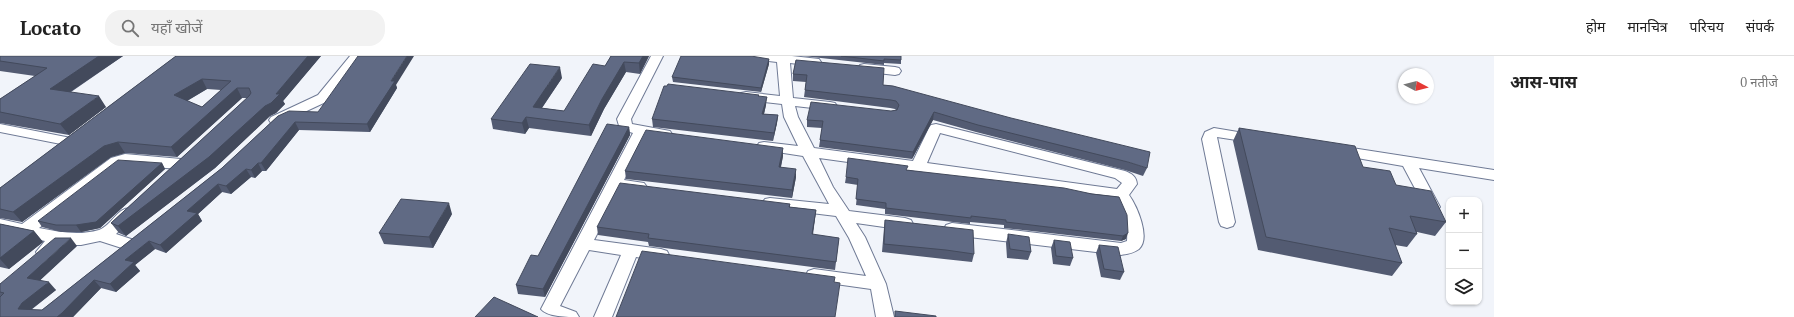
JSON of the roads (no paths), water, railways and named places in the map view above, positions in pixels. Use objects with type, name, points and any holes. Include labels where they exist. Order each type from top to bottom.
[{"type":"street","points":[[263,131],[286,114],[317,102],[323,98],[356,56]]},
{"type":"street","points":[[656,56],[624,119],[625,126],[641,131],[681,136]]},
{"type":"street","points":[[754,56],[782,57],[827,64]]},
{"type":"street","points":[[782,57],[785,89],[791,117],[807,151],[857,238],[878,284],[885,317]]},
{"type":"street","points":[[850,66],[895,71]]},
{"type":"street","points":[[733,94],[843,107]]},
{"type":"street","points":[[0,128],[71,142]]},
{"type":"street","points":[[752,144],[1117,194],[1123,193],[1130,184],[1129,179],[1120,174],[936,128],[918,166]]},
{"type":"street","points":[[570,317],[550,309],[641,131]]},
{"type":"street","points":[[1227,222],[1209,139],[1210,135],[1214,132],[1268,140]]},
{"type":"street","points":[[59,151],[84,133]]},
{"type":"street","points":[[1323,149],[1494,175]]},
{"type":"street","points":[[169,175],[192,154]]},
{"type":"street","points":[[25,230],[116,161],[125,159],[181,164]]},
{"type":"street","points":[[1408,162],[1433,209]]},
{"type":"street","points":[[615,184],[654,189]]},
{"type":"street","points":[[939,228],[1121,249],[1128,248],[1134,244],[1136,232],[1123,197],[1117,194]]},
{"type":"street","points":[[755,201],[923,226]]},
{"type":"street","points":[[0,225],[55,236],[56,239],[81,239],[106,234],[141,202]]},
{"type":"street","points":[[106,234],[106,237],[134,240],[116,254]]},
{"type":"street","points":[[30,263],[53,244],[56,239]]},
{"type":"street","points":[[584,244],[677,257]]},
{"type":"street","points":[[603,317],[631,250]]},
{"type":"street","points":[[801,274],[878,284]]}]
